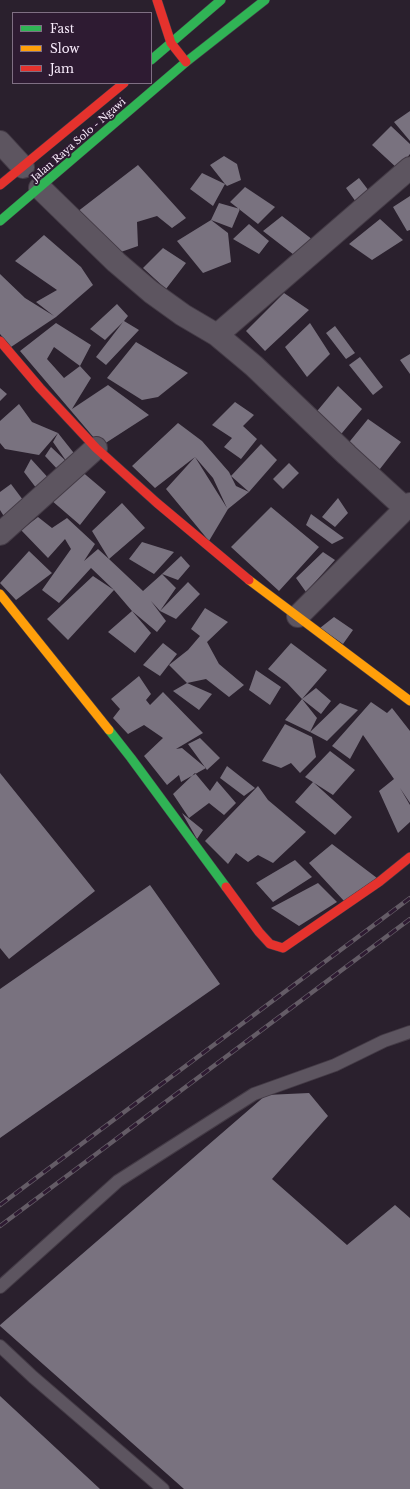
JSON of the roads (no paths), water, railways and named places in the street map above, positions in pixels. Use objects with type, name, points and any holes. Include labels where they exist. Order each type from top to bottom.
[{"type":"main road","points":[[157,0],[171,43],[186,62]]},
{"type":"main road","points":[[152,59],[221,0]]},
{"type":"main road","name":"Jalan Raya Solo - Ngawi","points":[[0,221],[186,62],[265,0]]},
{"type":"main road","name":"Jalan Raya Solo - Ngawi","points":[[0,185],[123,84]]},
{"type":"main road","points":[[0,341],[40,388],[96,448],[215,553],[410,701]]},
{"type":"main road","points":[[0,594],[131,758],[259,932],[270,944],[283,948],[379,882],[410,857]]},
{"type":"street","points":[[0,142],[23,167]]},
{"type":"street","points":[[217,335],[410,168]]},
{"type":"street","points":[[40,188],[116,262],[151,292],[183,315],[217,335],[254,366],[347,455],[408,507],[298,616]]},
{"type":"street","points":[[0,534],[96,448]]},
{"type":"lane","points":[[0,1287],[118,1181],[254,1094],[335,1065],[384,1041],[410,1032]]},
{"type":"lane","points":[[0,1346],[33,1377],[163,1489]]},
{"type":"railway","points":[[0,1205],[410,898]]},
{"type":"railway","points":[[0,1226],[410,919]]}]
